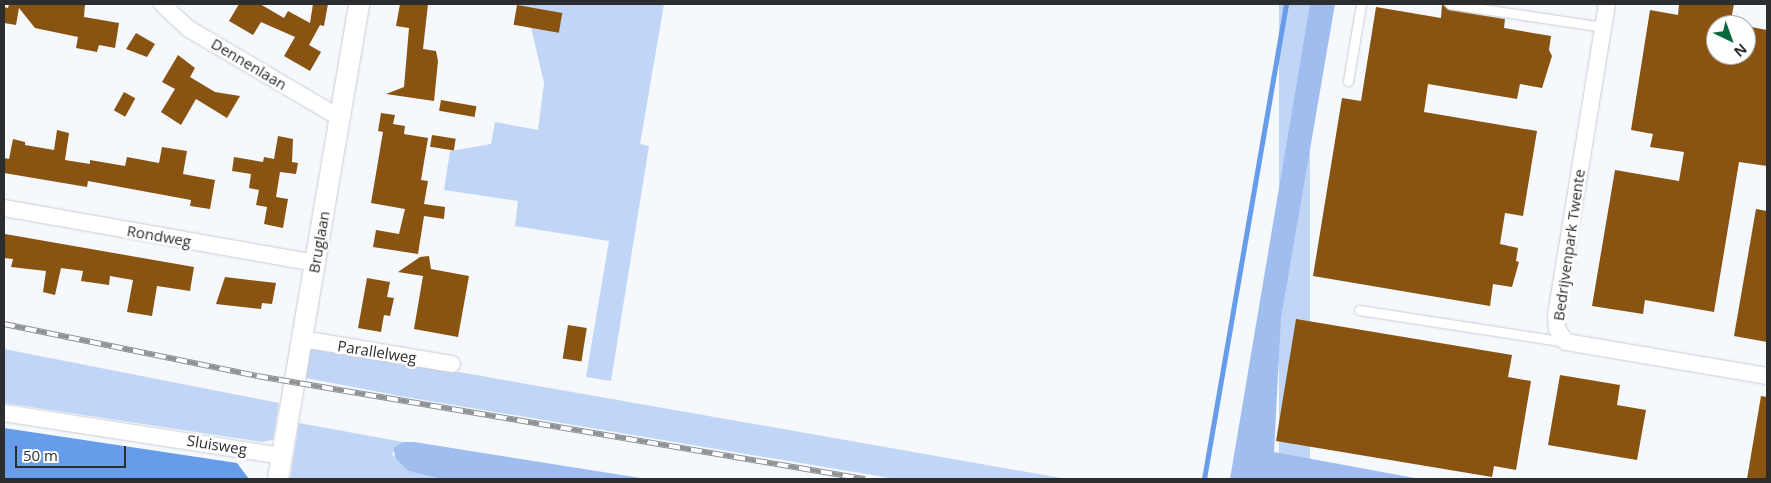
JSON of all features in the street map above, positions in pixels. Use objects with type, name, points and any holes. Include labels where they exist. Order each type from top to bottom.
[{"type":"street","name":"Dennenlaan","points":[[162,4],[189,29],[340,118]]},
{"type":"street","name":"Bruglaan","points":[[278,479],[359,4]]},
{"type":"street","name":"Bedrijvenpark Twente","points":[[1607,4],[1556,314],[1557,329],[1566,342],[1767,376]]},
{"type":"street","name":"Rondweg","points":[[4,208],[315,263]]},
{"type":"street","name":"Parallelweg","points":[[302,339],[452,364]]},
{"type":"street","name":"Sluisweg","points":[[4,413],[282,456]]},
{"type":"lane","points":[[1348,82],[1361,4]]},
{"type":"lane","points":[[1450,4],[1604,27]]},
{"type":"lane","points":[[1359,310],[1566,342]]},
{"type":"shaded area","points":[[518,4],[664,4],[640,144],[649,146],[611,381],[586,377],[609,241],[515,226],[518,201],[444,190],[450,151],[491,144],[495,122],[538,130],[544,83],[528,14]]},
{"type":"shaded area","points":[[1279,4],[1310,4],[1310,479],[1279,479]]},
{"type":"shaded area","points":[[1310,4],[1335,4],[1281,318],[1274,452],[1420,479],[1230,479]]},
{"type":"shaded area","points":[[311,346],[1067,479],[896,479],[400,396],[306,378]]},
{"type":"shaded area","points":[[4,349],[279,403],[273,440],[262,442],[4,403]]},
{"type":"shaded area","points":[[299,423],[403,442],[392,454],[408,471],[441,479],[290,479]]},
{"type":"shaded area","points":[[4,428],[237,463],[249,479],[4,479]]},
{"type":"shaded area","points":[[403,442],[414,442],[647,479],[441,479],[408,471],[395,458],[394,448]]},
{"type":"building","points":[[9,4],[85,4],[84,17],[119,23],[115,48],[99,45],[97,52],[76,48],[78,37],[35,28],[19,8],[16,25],[4,23],[4,7],[8,8]]},
{"type":"building","points":[[239,4],[260,4],[284,18],[288,11],[310,23],[313,4],[328,4],[324,26],[320,25],[309,45],[321,52],[310,71],[284,56],[295,37],[261,22],[253,35],[229,21]]},
{"type":"building","points":[[400,4],[428,4],[423,49],[436,51],[438,61],[434,101],[386,94],[404,87],[409,28],[396,26]]},
{"type":"building","points":[[1442,4],[1449,10],[1505,19],[1504,28],[1551,36],[1549,50],[1552,56],[1542,88],[1520,84],[1517,99],[1428,84],[1424,112],[1537,131],[1523,216],[1505,213],[1500,244],[1518,248],[1516,261],[1519,262],[1512,287],[1493,284],[1490,306],[1313,276],[1342,98],[1361,101],[1376,7],[1441,18]]},
{"type":"building","points":[[1679,4],[1734,4],[1732,15],[1706,15],[1706,65],[1756,65],[1756,28],[1767,30],[1767,166],[1739,162],[1714,312],[1645,300],[1643,314],[1592,306],[1615,170],[1679,181],[1684,152],[1650,147],[1653,134],[1631,130],[1650,10],[1678,15]]},
{"type":"building","points":[[517,5],[562,13],[559,33],[514,25]]},
{"type":"building","points":[[136,33],[155,44],[147,57],[126,49]]},
{"type":"building","points":[[178,55],[195,68],[190,77],[215,92],[240,96],[227,118],[196,99],[181,125],[161,112],[175,89],[162,82]]},
{"type":"building","points":[[124,92],[135,98],[125,117],[114,110]]},
{"type":"building","points":[[441,100],[476,106],[475,117],[439,111]]},
{"type":"building","points":[[381,113],[395,115],[393,124],[405,126],[404,134],[428,138],[421,180],[428,181],[424,204],[445,207],[444,219],[424,216],[418,254],[373,247],[376,230],[399,234],[405,209],[371,203],[383,132],[378,131]]},
{"type":"building","points":[[57,130],[69,133],[65,160],[90,164],[90,160],[125,166],[127,157],[159,163],[162,147],[187,151],[183,174],[215,180],[210,209],[190,206],[191,200],[88,181],[87,187],[4,173],[4,158],[9,159],[13,139],[25,142],[25,145],[54,150]]},
{"type":"building","points":[[432,135],[456,139],[454,151],[430,147]]},
{"type":"building","points":[[278,136],[293,139],[292,162],[298,163],[296,174],[280,172],[276,197],[288,199],[283,228],[264,224],[267,207],[256,205],[259,190],[249,188],[251,174],[232,171],[234,157],[263,162],[264,157],[274,159]]},
{"type":"building","points":[[1756,209],[1767,211],[1767,342],[1734,336]]},
{"type":"building","points":[[5,234],[194,267],[190,291],[157,286],[152,316],[127,312],[133,280],[110,276],[109,285],[81,281],[83,271],[61,268],[55,295],[43,292],[46,271],[11,267],[13,259],[4,258]]},
{"type":"building","points":[[429,256],[431,269],[469,276],[458,337],[414,329],[423,276],[398,272],[420,257]]},
{"type":"building","points":[[225,277],[276,283],[272,304],[262,303],[261,309],[216,304]]},
{"type":"building","points":[[367,278],[390,282],[387,297],[394,298],[390,316],[384,315],[381,332],[358,328]]},
{"type":"building","points":[[1296,319],[1512,355],[1508,377],[1531,381],[1516,470],[1494,466],[1492,477],[1276,441]]},
{"type":"building","points":[[568,325],[587,328],[581,362],[563,359]]},
{"type":"building","points":[[1560,375],[1620,385],[1617,405],[1646,410],[1637,460],[1548,445]]},
{"type":"building","points":[[1761,396],[1767,397],[1767,479],[1747,479]]},
{"type":"waterway","points":[[1204,479],[1286,4]]},
{"type":"railway","points":[[4,324],[257,376],[865,479]]}]
